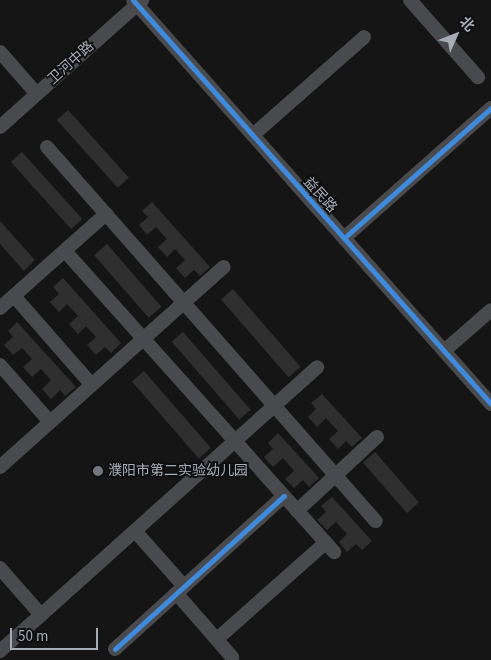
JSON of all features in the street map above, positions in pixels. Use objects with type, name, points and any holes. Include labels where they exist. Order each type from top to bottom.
[{"type":"street","points":[[410,0],[478,77]]},
{"type":"street","name":"卫河中路","points":[[0,127],[137,2]]},
{"type":"street","name":"益民路","points":[[137,2],[491,404]]},
{"type":"street","points":[[253,135],[364,37]]},
{"type":"street","points":[[0,52],[37,94]]},
{"type":"street","points":[[344,238],[491,108]]},
{"type":"street","points":[[47,147],[376,521]]},
{"type":"street","points":[[0,308],[106,214]]},
{"type":"street","points":[[65,251],[330,548],[216,639]]},
{"type":"street","points":[[0,467],[224,267]]},
{"type":"street","points":[[14,296],[92,385]]},
{"type":"street","points":[[444,351],[491,310]]},
{"type":"street","points":[[0,365],[50,422]]},
{"type":"street","points":[[0,651],[317,367]]},
{"type":"street","points":[[297,511],[377,437]]},
{"type":"street","points":[[115,649],[284,496]]},
{"type":"street","points":[[134,532],[216,639],[232,656]]},
{"type":"street","points":[[0,568],[41,615]]},
{"type":"building","points":[[68,110],[129,178],[118,188],[57,120]]},
{"type":"building","points":[[22,152],[82,219],[71,229],[11,162]]},
{"type":"building","points":[[152,202],[210,267],[200,276],[194,270],[185,278],[176,268],[185,260],[175,249],[167,257],[158,247],[167,239],[156,227],[147,235],[139,225],[148,217],[142,211]]},
{"type":"building","points":[[0,221],[35,260],[24,271],[0,244]]},
{"type":"building","points":[[107,244],[161,307],[149,318],[94,255]]},
{"type":"building","points":[[63,278],[121,343],[111,353],[105,347],[96,355],[87,345],[96,337],[86,326],[78,334],[69,324],[78,316],[67,304],[59,312],[50,302],[59,294],[53,287]]},
{"type":"building","points":[[233,289],[301,367],[288,377],[221,299]]},
{"type":"building","points":[[17,322],[76,387],[65,396],[60,390],[51,399],[42,389],[51,380],[41,369],[32,377],[23,367],[32,359],[22,348],[13,355],[4,345],[13,337],[8,331]]},
{"type":"building","points":[[183,332],[251,410],[239,420],[172,342]]},
{"type":"building","points":[[144,371],[211,448],[199,458],[132,381]]},
{"type":"building","points":[[322,394],[362,438],[352,447],[346,441],[338,449],[329,439],[338,431],[326,418],[317,427],[308,417],[316,409],[311,403]]},
{"type":"building","points":[[278,433],[319,478],[309,487],[303,480],[294,488],[285,479],[294,471],[283,458],[273,467],[264,457],[273,449],[268,443]]},
{"type":"building","points":[[375,452],[419,503],[407,513],[363,462]]},
{"type":"building","points":[[332,497],[372,541],[362,550],[356,544],[347,552],[339,542],[347,534],[336,522],[327,530],[317,520],[326,512],[321,506]]},
{"type":"cycle path","points":[[133,0],[491,404]]},
{"type":"cycle path","points":[[344,238],[491,108]]},
{"type":"cycle path","points":[[115,649],[284,496]]},
{"type":"place","name":"濮阳市第二实验幼儿园","points":[[98,471]]}]
